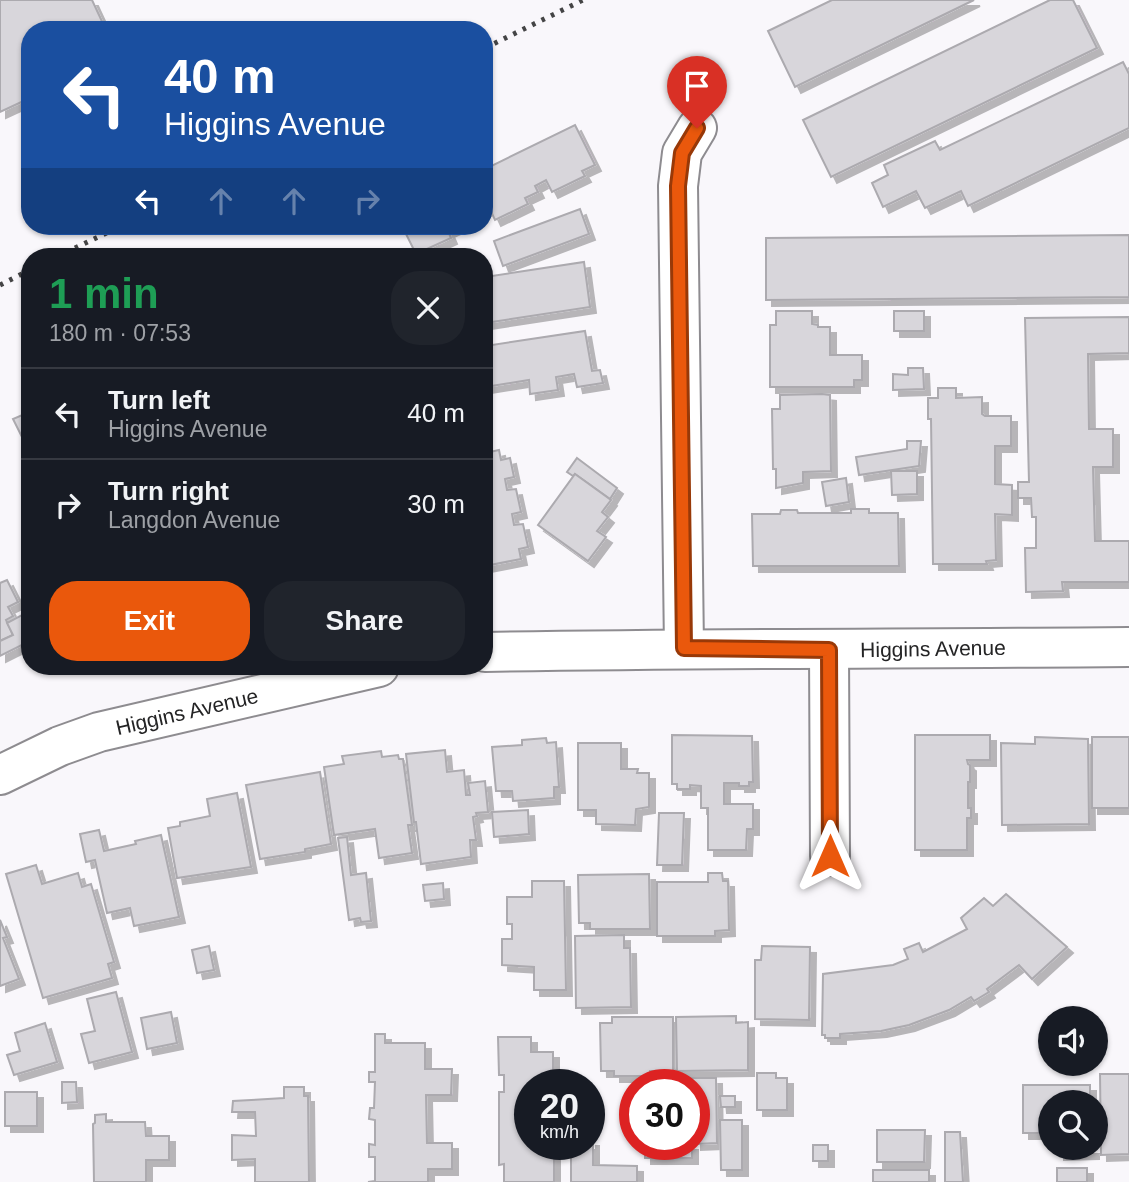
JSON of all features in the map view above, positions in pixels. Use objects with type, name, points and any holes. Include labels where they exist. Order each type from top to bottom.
[{"type":"street","points":[[684,648],[678,186],[682,153],[697,128]]},
{"type":"street","name":"Higgins Avenue","points":[[493,652],[684,648],[829,650],[1129,647]]},
{"type":"street","points":[[829,650],[830,856]]},
{"type":"street","name":"Higgins Avenue","points":[[0,775],[60,746],[99,732],[345,675]]},
{"type":"building","points":[[0,0],[92,0],[102,21],[21,21],[21,102],[0,112]]},
{"type":"building","points":[[832,0],[974,0],[795,87],[768,31]]},
{"type":"building","points":[[1050,0],[1073,0],[1097,48],[831,177],[803,120]]},
{"type":"building","points":[[1123,62],[1129,74],[1129,128],[968,206],[961,191],[925,208],[916,191],[883,207],[872,183],[888,175],[884,165],[935,141],[940,150]]},
{"type":"building","points":[[575,125],[595,165],[582,171],[585,176],[552,192],[546,180],[535,186],[538,192],[525,198],[528,204],[495,220],[493,165]]},
{"type":"building","points":[[580,209],[589,234],[503,266],[494,241]]},
{"type":"building","points":[[406,235],[450,235],[451,238],[429,248],[413,248]]},
{"type":"building","points":[[1129,235],[1129,297],[766,300],[766,238]]},
{"type":"building","points":[[584,262],[590,307],[493,322],[493,276]]},
{"type":"building","points":[[776,311],[812,311],[812,324],[830,327],[830,355],[862,355],[862,380],[854,380],[854,387],[770,387],[770,325],[776,325]]},
{"type":"building","points":[[894,311],[924,311],[924,331],[894,331]]},
{"type":"building","points":[[1129,317],[1129,353],[1088,354],[1089,429],[1113,429],[1113,467],[1093,467],[1095,541],[1129,541],[1129,582],[1062,582],[1063,591],[1026,592],[1025,548],[1036,548],[1036,517],[1032,517],[1031,498],[1018,498],[1018,482],[1029,482],[1025,318]]},
{"type":"building","points":[[585,331],[592,371],[600,370],[603,383],[577,387],[574,374],[556,377],[558,390],[530,394],[529,380],[493,386],[493,345]]},
{"type":"building","points":[[908,368],[923,368],[924,389],[893,390],[893,374],[908,375]]},
{"type":"building","points":[[938,388],[956,388],[956,398],[982,397],[982,414],[985,416],[1011,416],[1011,446],[995,446],[995,484],[1012,485],[1012,515],[995,514],[996,560],[986,561],[987,564],[933,564],[931,419],[928,419],[928,398],[938,398]]},
{"type":"building","points":[[780,395],[830,395],[831,471],[803,472],[803,483],[776,488],[772,409],[780,409]]},
{"type":"building","points":[[21,416],[21,435],[13,419]]},
{"type":"building","points":[[907,441],[921,441],[919,466],[859,475],[856,457],[907,449]]},
{"type":"building","points":[[499,450],[501,460],[510,458],[514,477],[505,479],[507,490],[516,489],[521,512],[512,514],[514,525],[523,524],[528,547],[519,549],[521,559],[493,564],[493,451]]},
{"type":"building","points":[[577,458],[617,488],[610,499],[575,474],[573,476],[567,472]]},
{"type":"building","points":[[891,471],[917,471],[917,494],[892,495]]},
{"type":"building","points":[[575,474],[611,500],[602,512],[608,517],[597,531],[606,537],[588,561],[538,525]]},
{"type":"building","points":[[846,478],[849,502],[826,506],[822,482]]},
{"type":"building","points":[[851,509],[869,509],[869,513],[898,513],[899,566],[753,566],[752,514],[780,514],[781,510],[797,510],[798,513],[851,513]]},
{"type":"building","points":[[7,580],[18,602],[8,607],[13,616],[6,620],[13,635],[0,641],[0,583]]},
{"type":"building","points":[[21,616],[21,646],[0,656],[0,641],[13,635],[7,623]]},
{"type":"building","points":[[672,735],[752,736],[753,782],[749,782],[749,786],[724,783],[724,804],[753,804],[753,829],[747,829],[746,850],[708,850],[708,808],[701,808],[701,786],[690,785],[690,789],[677,789],[677,784],[672,784]]},
{"type":"building","points":[[915,735],[990,735],[990,760],[967,760],[970,765],[968,808],[971,808],[971,818],[967,818],[967,850],[915,850]]},
{"type":"building","points":[[1035,737],[1088,739],[1089,824],[1002,825],[1001,743],[1035,744]]},
{"type":"building","points":[[1092,737],[1129,737],[1129,808],[1092,808]]},
{"type":"building","points":[[546,738],[547,743],[556,742],[559,787],[554,787],[554,798],[513,801],[512,791],[496,791],[492,747],[522,745],[522,740]]},
{"type":"building","points":[[578,743],[621,743],[621,769],[638,769],[637,773],[649,773],[649,807],[636,809],[635,825],[596,824],[596,810],[578,810]]},
{"type":"building","points":[[445,750],[447,772],[464,770],[466,795],[470,795],[468,783],[485,781],[488,812],[476,813],[477,816],[473,817],[476,840],[470,840],[471,857],[421,864],[406,754]]},
{"type":"building","points":[[381,751],[382,757],[398,755],[399,759],[403,759],[412,825],[408,825],[412,853],[379,858],[375,829],[334,835],[324,767],[344,764],[342,756]]},
{"type":"building","points":[[320,772],[331,844],[305,849],[305,852],[260,859],[246,785]]},
{"type":"building","points":[[237,793],[251,867],[177,878],[168,828],[180,826],[180,822],[210,816],[207,799]]},
{"type":"building","points":[[528,810],[529,834],[494,837],[492,812]]},
{"type":"building","points":[[659,813],[684,813],[682,865],[657,865]]},
{"type":"building","points":[[99,830],[104,851],[161,835],[179,917],[134,926],[130,908],[107,913],[95,860],[86,862],[80,834]]},
{"type":"building","points":[[347,837],[351,875],[366,873],[371,921],[361,922],[360,918],[349,920],[338,838]]},
{"type":"building","points":[[36,865],[42,884],[78,873],[82,887],[91,884],[114,962],[108,964],[112,978],[43,998],[6,874]]},
{"type":"building","points":[[708,873],[722,873],[723,881],[728,881],[729,930],[715,931],[715,936],[657,936],[657,882],[708,882]]},
{"type":"building","points":[[649,874],[650,929],[590,929],[590,923],[579,923],[578,875]]},
{"type":"building","points":[[532,881],[564,881],[566,990],[534,990],[534,967],[502,965],[502,939],[512,939],[512,924],[507,924],[507,897],[532,897]]},
{"type":"building","points":[[443,883],[444,899],[425,901],[423,885]]},
{"type":"building","points":[[1006,894],[1067,947],[1032,979],[1019,965],[987,989],[989,992],[974,1001],[971,997],[949,1010],[909,1025],[881,1031],[840,1034],[840,1038],[825,1038],[825,1035],[822,1035],[823,974],[893,965],[908,959],[904,949],[919,943],[923,952],[967,929],[961,918],[984,898],[993,906]]},
{"type":"building","points":[[0,920],[7,937],[3,938],[19,979],[0,986]]},
{"type":"building","points":[[624,935],[624,948],[630,948],[631,1007],[576,1008],[575,936]]},
{"type":"building","points":[[209,946],[214,970],[197,973],[192,950]]},
{"type":"building","points":[[762,946],[810,947],[809,1020],[755,1019],[755,960],[761,960]]},
{"type":"building","points":[[116,992],[132,1052],[89,1063],[81,1034],[95,1031],[87,999]]},
{"type":"building","points":[[171,1012],[177,1043],[147,1049],[141,1018]]},
{"type":"building","points":[[736,1016],[736,1023],[748,1022],[748,1070],[677,1069],[676,1017]]},
{"type":"building","points":[[612,1017],[673,1017],[673,1069],[619,1069],[619,1076],[614,1076],[614,1071],[601,1069],[600,1023],[612,1023]]},
{"type":"building","points":[[45,1023],[57,1062],[14,1075],[7,1055],[20,1051],[15,1033]]},
{"type":"building","points":[[375,1034],[385,1034],[385,1043],[425,1043],[425,1069],[452,1069],[451,1095],[426,1095],[427,1143],[452,1143],[452,1169],[428,1169],[428,1182],[368,1182],[375,1181],[375,1157],[369,1157],[369,1144],[375,1145],[375,1120],[369,1119],[370,1108],[374,1108],[375,1082],[369,1082],[369,1072],[375,1072]]},
{"type":"building","points":[[498,1037],[531,1037],[531,1052],[553,1052],[553,1069],[514,1069],[514,1160],[554,1160],[554,1182],[504,1182],[504,1164],[499,1165],[499,1092],[504,1092],[504,1075],[499,1075]]},
{"type":"building","points":[[757,1073],[776,1073],[776,1078],[787,1078],[787,1110],[757,1110]]},
{"type":"building","points":[[1129,1074],[1129,1154],[1108,1155],[1108,1090],[1100,1090],[1100,1076]]},
{"type":"building","points":[[710,1078],[716,1078],[717,1143],[710,1143]]},
{"type":"building","points":[[62,1082],[76,1082],[77,1102],[62,1103]]},
{"type":"building","points":[[1023,1085],[1090,1085],[1090,1090],[1038,1090],[1038,1133],[1023,1133]]},
{"type":"building","points":[[284,1087],[304,1087],[304,1096],[308,1096],[309,1182],[255,1182],[255,1159],[232,1160],[232,1135],[256,1136],[255,1112],[232,1112],[233,1101],[284,1098]]},
{"type":"building","points":[[5,1092],[37,1092],[37,1126],[5,1126]]},
{"type":"building","points":[[720,1096],[735,1096],[735,1107],[721,1107]]},
{"type":"building","points":[[106,1114],[106,1122],[145,1122],[146,1136],[169,1136],[169,1160],[146,1160],[146,1182],[94,1182],[93,1124],[95,1115]]},
{"type":"building","points":[[720,1120],[742,1120],[742,1170],[721,1170]]},
{"type":"building","points":[[877,1130],[925,1130],[924,1162],[877,1162]]},
{"type":"building","points":[[945,1132],[960,1132],[963,1182],[945,1182]]},
{"type":"building","points":[[813,1145],[828,1145],[828,1161],[813,1161]]},
{"type":"building","points":[[571,1160],[593,1160],[593,1165],[637,1166],[637,1182],[571,1182]]},
{"type":"building","points":[[1057,1168],[1087,1168],[1087,1182],[1057,1182]]},
{"type":"building","points":[[873,1170],[929,1170],[929,1182],[873,1182]]},
{"type":"railway","points":[[493,44],[583,0]]},
{"type":"railway","points":[[75,248],[102,235]]},
{"type":"railway","points":[[0,285],[21,274]]},
{"type":"route","points":[[697,128],[682,153],[678,186],[684,648],[829,650],[830,856]]}]
